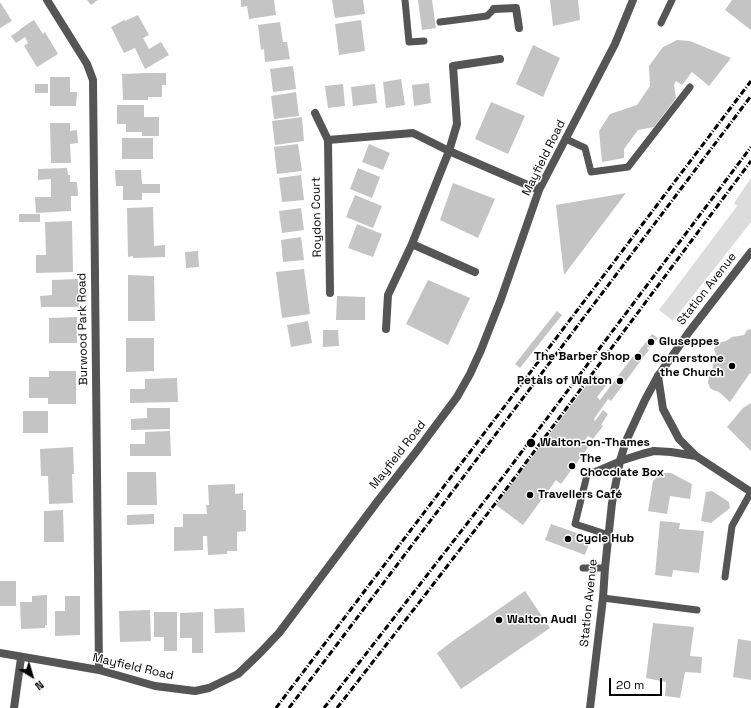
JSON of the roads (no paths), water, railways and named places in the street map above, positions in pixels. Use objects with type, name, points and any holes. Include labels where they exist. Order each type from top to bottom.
[{"type":"street","name":"Burwood Park Road","points":[[47,0],[87,64],[93,80],[99,670]]},
{"type":"street","name":"Mayfield Road","points":[[0,654],[99,670],[155,686],[195,691],[209,688],[238,674],[259,654],[279,633],[457,397],[481,350],[501,299],[539,190],[615,44],[632,0]]},
{"type":"street","points":[[494,9],[516,4],[518,28]]},
{"type":"street","points":[[386,329],[388,295],[412,244],[449,151],[457,124],[452,66],[500,59]]},
{"type":"street","name":"Roydon Court","points":[[315,113],[328,140],[330,292]]},
{"type":"street","points":[[328,140],[413,133],[449,151],[539,190]]},
{"type":"street","points":[[412,244],[475,272]]},
{"type":"street","name":"Station Avenue","points":[[590,708],[612,503],[620,461],[626,440],[658,376],[688,332],[751,252]]},
{"type":"street","points":[[658,376],[663,409],[679,439],[696,456],[751,492]]},
{"type":"street","points":[[620,461],[654,451],[696,456]]},
{"type":"street","points":[[14,708],[21,658]]},
{"type":"lane","points":[[405,0],[409,42],[424,41]]},
{"type":"lane","points":[[661,22],[672,0]]},
{"type":"lane","points":[[440,22],[488,16],[494,9]]},
{"type":"lane","points":[[566,139],[585,148],[591,172],[628,167],[690,88]]},
{"type":"lane","points":[[609,535],[575,524],[587,475],[620,461]]},
{"type":"lane","points":[[725,577],[732,526],[751,492]]},
{"type":"lane","points":[[583,568],[605,568]]},
{"type":"lane","points":[[603,598],[697,610]]},
{"type":"railway","points":[[276,708],[751,81]]},
{"type":"railway","points":[[289,708],[751,96]]},
{"type":"railway","points":[[324,708],[490,494],[751,147]]},
{"type":"railway","points":[[337,708],[498,500],[751,161]]},
{"type":"place","name":"Giuseppes","points":[[651,342]]},
{"type":"place","name":"The Barber Shop","points":[[638,357]]},
{"type":"place","name":"Cornerstone the Church","points":[[732,366]]},
{"type":"place","name":"Petals of Walton","points":[[620,381]]},
{"type":"place","name":"Walton-on-Thames","points":[[531,443]]},
{"type":"place","name":"The Chocolate Box","points":[[572,466]]},
{"type":"place","name":"Travellers Café","points":[[530,495]]},
{"type":"place","name":"Cycle Hub","points":[[568,539]]},
{"type":"place","name":"Walton Audi","points":[[499,620]]}]
